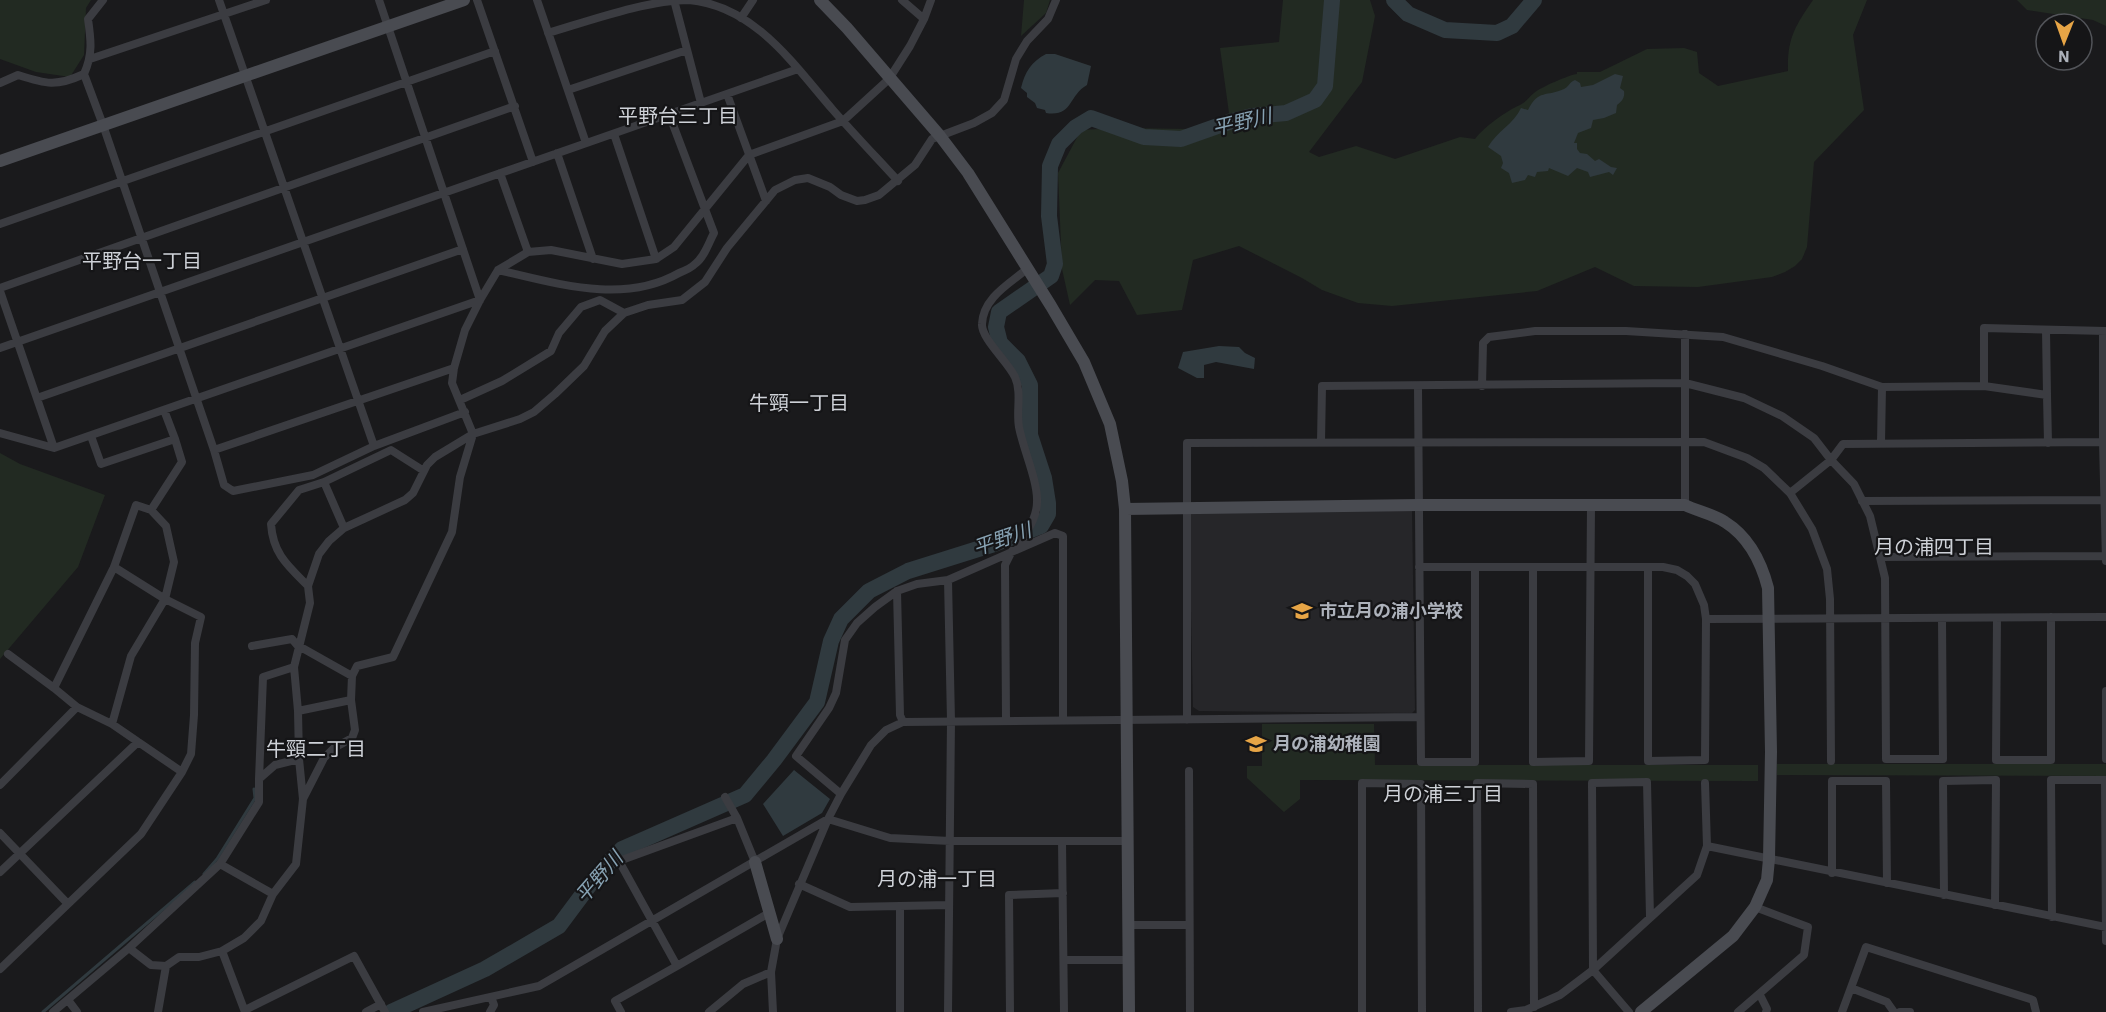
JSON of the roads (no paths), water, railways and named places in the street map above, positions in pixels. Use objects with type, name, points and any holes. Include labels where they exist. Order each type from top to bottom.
[{"type":"street","points":[[103,0],[88,19],[91,37],[90,59],[84,74],[142,238],[224,485],[233,491],[312,476],[374,446],[465,412]]},
{"type":"street","points":[[219,0],[374,446]]},
{"type":"street","points":[[90,59],[266,0]]},
{"type":"street","points":[[379,0],[480,300]]},
{"type":"street","points":[[0,161],[464,0]]},
{"type":"street","points":[[477,0],[533,162]]},
{"type":"street","points":[[537,0],[586,143]]},
{"type":"street","points":[[674,0],[701,103]]},
{"type":"street","points":[[548,33],[644,4],[688,0],[723,8],[764,34],[784,51],[843,122],[898,181]]},
{"type":"street","points":[[741,18],[753,0]]},
{"type":"street","points":[[820,0],[940,136],[968,173],[1052,306],[1084,362],[1110,424],[1122,481],[1125,509],[1129,1012]]},
{"type":"street","points":[[902,0],[924,19]]},
{"type":"street","points":[[303,799],[324,758],[334,748],[352,738],[355,730],[351,700],[352,676],[357,666],[393,657],[452,532],[460,477],[472,434],[452,383],[454,368],[465,330],[498,270],[528,252],[551,250],[622,264],[656,259],[674,247],[749,155],[843,122],[889,79],[910,46],[931,0]]},
{"type":"street","points":[[129,948],[150,965],[166,966],[179,957],[200,957],[222,951],[244,938],[261,921],[273,894],[296,864],[303,799],[294,668],[297,645],[310,603],[308,586],[319,554],[329,542],[344,528],[405,500],[413,493],[424,471],[435,457],[472,434],[510,424],[534,412],[584,366],[605,331],[624,313],[648,305],[682,300],[705,282],[726,248],[775,190],[795,180],[808,178],[818,180],[841,195],[856,201],[865,201],[879,195],[898,181],[915,165],[932,139],[985,117],[999,107],[1007,91],[1016,58],[1048,20],[1056,0]]},
{"type":"street","points":[[568,90],[687,50]]},
{"type":"street","points":[[0,224],[495,51]]},
{"type":"street","points":[[0,348],[798,69]]},
{"type":"street","points":[[0,83],[18,75],[43,83],[65,82],[84,74]]},
{"type":"street","points":[[727,94],[766,201]]},
{"type":"street","points":[[54,448],[0,290],[515,106]]},
{"type":"street","points":[[498,270],[572,287],[627,290],[650,286],[697,264],[714,233],[669,114]]},
{"type":"street","points":[[614,134],[656,259]]},
{"type":"street","points":[[557,153],[593,259]]},
{"type":"street","points":[[500,173],[528,252]]},
{"type":"street","points":[[37,398],[463,249]]},
{"type":"street","points":[[1006,720],[1005,565],[1036,515],[1038,500],[1018,424],[1018,385],[1006,361],[982,327],[991,298],[1027,269]]},
{"type":"street","points":[[0,433],[54,448],[480,300]]},
{"type":"street","points":[[460,400],[502,381],[550,351],[559,333],[581,307],[600,300],[624,313]]},
{"type":"street","points":[[1984,386],[1984,328],[2104,331],[2103,442],[2106,561]]},
{"type":"street","points":[[2046,330],[2048,443]]},
{"type":"street","points":[[1482,386],[1483,343],[1489,338],[1535,331],[1626,331],[1723,337],[1822,366],[1882,387],[1984,386],[2047,395]]},
{"type":"street","points":[[1685,334],[1685,506]]},
{"type":"street","points":[[214,450],[454,368]]},
{"type":"street","points":[[1321,442],[1322,386],[1685,383],[1728,393],[1765,407],[1814,438],[1854,484],[1870,516],[1884,578],[1886,759],[1943,759],[1942,619]]},
{"type":"street","points":[[1418,387],[1421,762],[1475,762],[1475,567]]},
{"type":"street","points":[[1881,443],[1882,387]]},
{"type":"street","points":[[151,510],[182,462],[164,410]]},
{"type":"street","points":[[91,436],[101,464],[175,439]]},
{"type":"street","points":[[1187,720],[1187,443],[1704,442],[1747,458],[1764,468],[1790,493],[1812,529],[1827,569],[1830,619],[1831,761]]},
{"type":"street","points":[[1790,493],[1831,460],[1843,444],[2103,442]]},
{"type":"street","points":[[308,586],[276,552],[272,537],[271,524],[299,490],[324,482],[391,450],[424,471]]},
{"type":"street","points":[[324,482],[344,528]]},
{"type":"street","points":[[1862,501],[2104,500]]},
{"type":"street","points":[[54,688],[114,567],[136,505],[151,510],[166,526],[174,562],[165,599],[131,656],[112,724]]},
{"type":"street","points":[[1125,509],[1419,505],[1685,506],[1724,521],[1749,543],[1762,568],[1768,588],[1769,859],[1767,880],[1755,907],[1733,936],[1641,1012]]},
{"type":"street","points":[[1533,567],[1533,762],[1589,761],[1591,506]]},
{"type":"street","points":[[841,794],[796,756],[829,708],[836,693],[845,640],[857,623],[897,591],[917,584],[948,579],[1055,533],[1063,536],[1063,720]]},
{"type":"street","points":[[1880,557],[2106,556]]},
{"type":"street","points":[[0,969],[141,834],[182,772],[191,754],[195,643],[201,617],[165,599],[114,567]]},
{"type":"street","points":[[1419,567],[1475,567],[1533,567],[1590,567],[1648,567],[1663,567],[1677,570],[1687,576],[1701,594],[1707,620],[1705,760],[1648,760],[1648,567]]},
{"type":"street","points":[[948,579],[951,721],[948,1012]]},
{"type":"street","points":[[897,591],[900,715],[903,722]]},
{"type":"street","points":[[1997,618],[1996,760],[2051,760],[2051,617]]},
{"type":"street","points":[[1707,620],[2106,617]]},
{"type":"street","points":[[252,646],[292,639],[297,645],[352,676]]},
{"type":"street","points":[[8,654],[77,707],[112,724],[182,772]]},
{"type":"street","points":[[52,1012],[129,948],[220,864],[260,802],[263,677],[294,668]]},
{"type":"street","points":[[2106,691],[2106,759]]},
{"type":"street","points":[[298,711],[351,700]]},
{"type":"street","points":[[0,785],[77,707]]},
{"type":"street","points":[[773,1012],[771,972],[777,939],[828,819],[871,745],[886,730],[903,722],[1419,717]]},
{"type":"street","points":[[0,872],[138,742]]},
{"type":"street","points":[[260,779],[275,765],[299,759]]},
{"type":"street","points":[[1189,771],[1190,1012]]},
{"type":"street","points":[[1944,895],[1943,781],[1996,780],[1995,905]]},
{"type":"street","points":[[2052,917],[2052,780],[2105,780],[2106,941]]},
{"type":"street","points":[[1832,873],[1832,781],[1886,781],[1887,884]]},
{"type":"street","points":[[1629,1012],[1593,970],[1592,783],[1647,782],[1650,917]]},
{"type":"street","points":[[1362,1012],[1362,783],[1421,784],[1422,1012]]},
{"type":"street","points":[[1478,1012],[1477,783],[1533,784],[1534,1007]]},
{"type":"street","points":[[1511,1012],[1534,1007],[1560,995],[1593,970],[1697,875],[1707,846],[1705,783]]},
{"type":"street","points":[[725,798],[737,818],[755,862],[777,939]]},
{"type":"street","points":[[677,966],[619,861],[737,818]]},
{"type":"street","points":[[423,1012],[538,986],[828,819],[890,838],[950,841],[1128,841]]},
{"type":"street","points":[[0,833],[67,903]]},
{"type":"street","points":[[1062,841],[1064,1012]]},
{"type":"street","points":[[1707,846],[2106,927]]},
{"type":"street","points":[[220,864],[273,894]]},
{"type":"street","points":[[799,884],[850,907],[949,905]]},
{"type":"street","points":[[1010,1012],[1009,895],[1063,893]]},
{"type":"street","points":[[900,907],[900,1012]]},
{"type":"street","points":[[1738,1012],[1804,955],[1809,927],[1755,907]]},
{"type":"street","points":[[621,1012],[615,1001],[769,913]]},
{"type":"street","points":[[1129,925],[1189,925]]},
{"type":"street","points":[[1842,1012],[1866,947],[2033,1000],[2037,1012]]},
{"type":"street","points":[[222,951],[245,1011],[354,956],[383,1008],[366,1012]]},
{"type":"street","points":[[1064,960],[1129,960]]},
{"type":"street","points":[[158,1012],[166,966]]},
{"type":"street","points":[[709,1012],[742,984],[771,972]]},
{"type":"street","points":[[1851,988],[1887,1002],[1894,1012]]},
{"type":"street","points":[[1760,995],[1767,1009],[1766,1012]]},
{"type":"street","points":[[490,1012],[494,1005],[491,997]]},
{"type":"street","points":[[68,1000],[77,1012]]},
{"type":"street","points":[[1900,1012],[1910,1012]]},
{"type":"waterway","name":"平野川","points":[[391,1012],[485,969],[559,926],[597,875],[622,849],[745,795],[817,702],[831,641],[841,619],[869,591],[908,571],[994,544],[1041,526],[1048,514],[1048,503],[1044,478],[1030,435],[1030,385],[1018,361],[1000,343],[996,327],[999,312],[1051,276],[1055,264],[1049,216],[1050,166],[1059,144],[1076,127],[1091,118],[1144,137],[1181,139],[1252,116],[1286,113],[1315,100],[1325,86],[1332,0]]},
{"type":"waterway","name":"平野川","points":[[1394,0],[1408,14],[1445,30],[1497,33],[1512,26],[1534,0]]},
{"type":"waterway","points":[[204,874],[217,859],[255,798],[254,789]]},
{"type":"waterway","points":[[43,1012],[195,882]]},
{"type":"place","name":"市立月の浦小学校","points":[[1302,611]]},
{"type":"place","name":"月の浦幼稚園","points":[[1256,744]]},
{"type":"district","name":"平野台三丁目","points":[[678,116]]},
{"type":"district","name":"平野台一丁目","points":[[142,261]]},
{"type":"district","name":"牛頸一丁目","points":[[799,403]]},
{"type":"district","name":"月の浦四丁目","points":[[1934,547]]},
{"type":"district","name":"牛頸二丁目","points":[[316,749]]},
{"type":"district","name":"月の浦三丁目","points":[[1443,794]]},
{"type":"district","name":"月の浦一丁目","points":[[937,879]]}]
